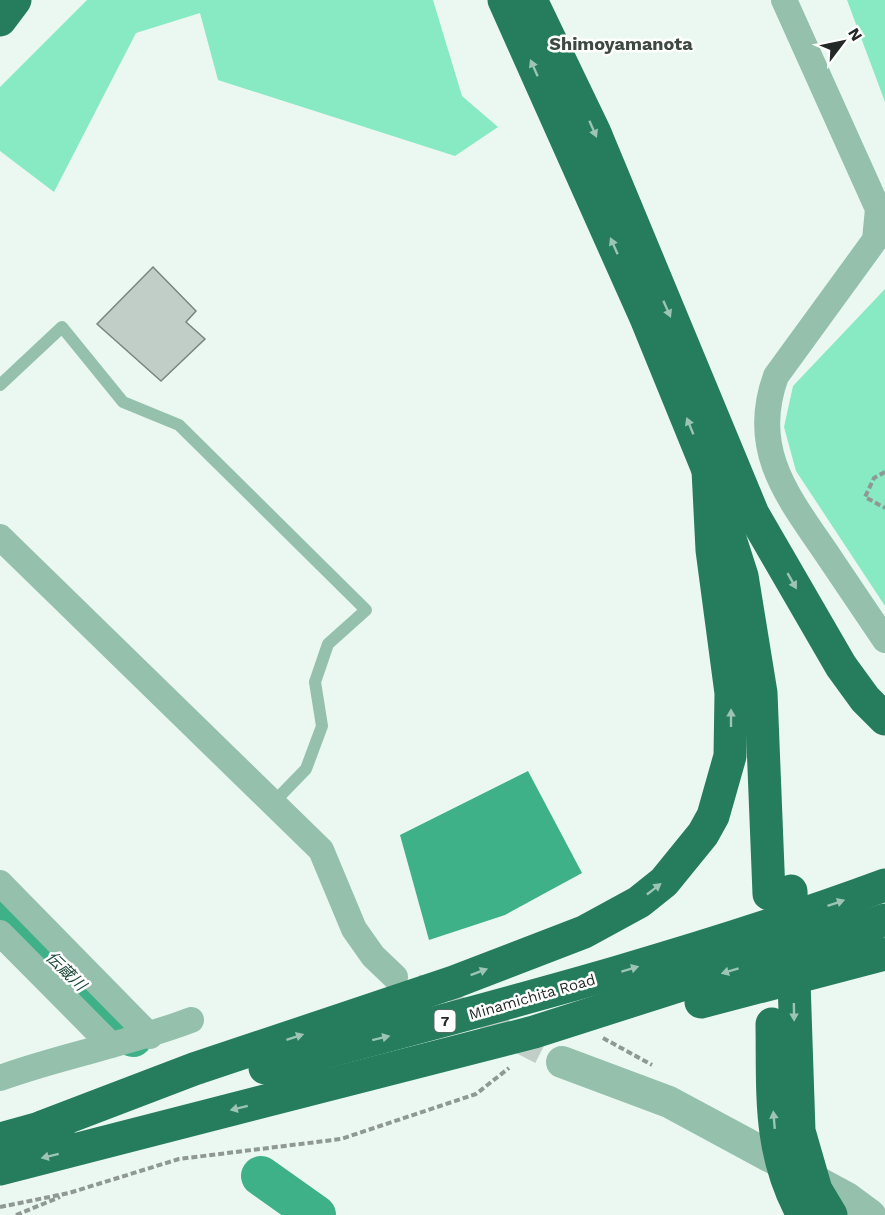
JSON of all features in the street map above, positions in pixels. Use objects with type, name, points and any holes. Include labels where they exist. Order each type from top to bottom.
[{"type":"highway","points":[[0,20],[15,0]]},
{"type":"highway","points":[[504,0],[646,318],[708,470],[742,576],[760,693],[780,892],[800,1131],[816,1190],[831,1215]]},
{"type":"highway","points":[[531,0],[595,133],[753,514],[841,666],[865,699],[885,719]]},
{"type":"highway","points":[[42,1127],[194,1069],[454,982],[584,932],[639,902],[664,882],[703,834],[713,816],[730,756],[731,693],[712,550],[708,470]]},
{"type":"highway","points":[[753,514],[781,687],[780,892],[774,1113],[777,1152],[789,1190],[803,1215]]},
{"type":"highway","name":"Minamichita Road","points":[[0,1139],[507,1006],[721,942],[885,885]]},
{"type":"highway","name":"7","points":[[0,1169],[534,1032],[885,920]]},
{"type":"highway","points":[[289,1096],[383,1087],[885,954]]},
{"type":"street","points":[[784,0],[878,208],[878,222],[875,240],[776,376],[769,396],[766,424],[771,455],[783,490],[885,640]]},
{"type":"street","points":[[0,537],[321,850],[354,929],[373,956],[395,976]]},
{"type":"street","points":[[0,883],[149,1036]]},
{"type":"street","points":[[0,933],[112,1045]]},
{"type":"street","points":[[0,1078],[149,1036],[191,1020]]},
{"type":"street","points":[[562,1062],[669,1102],[847,1198],[870,1215]]},
{"type":"lane","points":[[0,385],[62,327],[123,402],[179,425],[366,610],[328,644],[315,682],[322,726],[306,769],[274,802]]},
{"type":"path","points":[[885,472],[874,478],[865,496],[885,508]]},
{"type":"path","points":[[591,1040],[602,1037],[660,1070]]},
{"type":"path","points":[[16,1215],[69,1193],[179,1159],[341,1139],[476,1094],[517,1062]]},
{"type":"path","points":[[0,1207],[69,1193]]},
{"type":"shaded area","points":[[87,0],[433,0],[462,96],[498,127],[455,156],[218,80],[200,13],[136,33],[54,192],[0,151],[0,87]]},
{"type":"shaded area","points":[[847,0],[885,0],[885,102]]},
{"type":"shaded area","points":[[885,289],[885,606],[796,471],[784,427],[793,386]]},
{"type":"shaded area","points":[[528,771],[582,873],[505,915],[429,940],[400,835]]},
{"type":"building","points":[[153,267],[196,311],[186,322],[205,339],[161,381],[97,324]]},
{"type":"waterway","name":"伝蔵川","points":[[0,906],[133,1037]]},
{"type":"waterway","name":"伝蔵川","points":[[261,1176],[316,1215]]},
{"type":"tunnel","points":[[414,986],[562,1062]]},
{"type":"district","name":"Shimoyamanota","points":[[621,43]]}]
